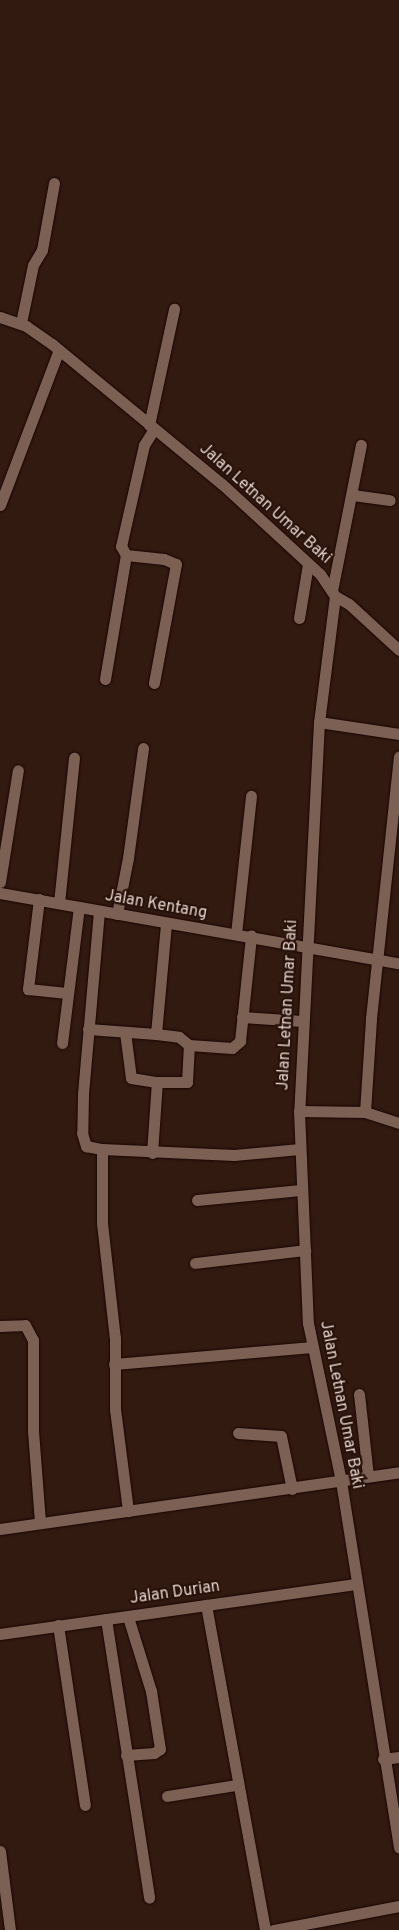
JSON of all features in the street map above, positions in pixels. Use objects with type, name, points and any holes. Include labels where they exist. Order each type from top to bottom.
[{"type":"street","points":[[21,324],[33,265],[42,250],[54,183]]},
{"type":"street","points":[[104,679],[126,555],[121,542],[136,488],[144,445],[151,427],[174,309]]},
{"type":"street","name":"Jalan Letnan Umar Baki","points":[[0,317],[21,324],[59,350],[222,484],[308,564],[333,593],[319,722],[306,945],[298,1111],[301,1190],[308,1323],[341,1481],[355,1584],[399,1847]]},
{"type":"street","points":[[0,505],[59,350]]},
{"type":"street","points":[[361,445],[333,593],[371,622],[399,650]]},
{"type":"street","points":[[353,495],[390,500]]},
{"type":"street","points":[[126,555],[164,559],[176,564],[154,683]]},
{"type":"street","points":[[299,618],[308,564]]},
{"type":"street","points":[[319,722],[399,734]]},
{"type":"street","points":[[117,914],[128,858],[143,748]]},
{"type":"street","points":[[366,1112],[371,1018],[380,958],[399,756]]},
{"type":"street","points":[[59,903],[74,758]]},
{"type":"street","points":[[0,882],[18,770]]},
{"type":"street","points":[[236,934],[251,796]]},
{"type":"street","name":"Jalan Kentang","points":[[0,893],[38,898],[166,924],[306,945],[399,963]]},
{"type":"street","points":[[38,898],[28,988],[67,993]]},
{"type":"street","points":[[62,1043],[79,907]]},
{"type":"street","points":[[99,911],[88,1030],[82,1134],[86,1146],[152,1153],[234,1155],[300,1149]]},
{"type":"street","points":[[156,1034],[166,924]]},
{"type":"street","points":[[88,1030],[156,1034],[179,1037],[189,1045],[232,1048],[240,1041],[250,936]]},
{"type":"street","points":[[242,1017],[302,1022]]},
{"type":"street","points":[[125,1032],[131,1078],[156,1082],[187,1082],[189,1045]]},
{"type":"street","points":[[152,1153],[156,1082]]},
{"type":"street","points":[[298,1111],[366,1112],[399,1122]]},
{"type":"street","points":[[102,1149],[102,1223],[114,1364],[115,1409],[128,1511]]},
{"type":"street","points":[[197,1200],[301,1190]]},
{"type":"street","points":[[195,1263],[305,1250]]},
{"type":"street","points":[[0,1326],[25,1325],[33,1340],[33,1431],[40,1522]]},
{"type":"street","points":[[114,1364],[312,1347]]},
{"type":"street","points":[[359,1394],[368,1475]]},
{"type":"street","points":[[238,1433],[281,1436],[292,1489]]},
{"type":"street","points":[[0,1529],[40,1522],[69,1521],[128,1511],[292,1489],[368,1475],[399,1472]]},
{"type":"street","name":"Jalan Durian","points":[[0,1634],[355,1584]]},
{"type":"street","points":[[206,1605],[236,1785],[265,1930]]},
{"type":"street","points":[[126,1754],[154,1753],[160,1749],[151,1691],[128,1617]]},
{"type":"street","points":[[106,1619],[148,1898]]},
{"type":"street","points":[[58,1625],[85,1805]]},
{"type":"street","points":[[383,1759],[399,1757]]},
{"type":"street","points":[[167,1796],[236,1785]]},
{"type":"street","points":[[0,1851],[10,1930]]},
{"type":"street","points":[[273,1930],[399,1906]]}]
